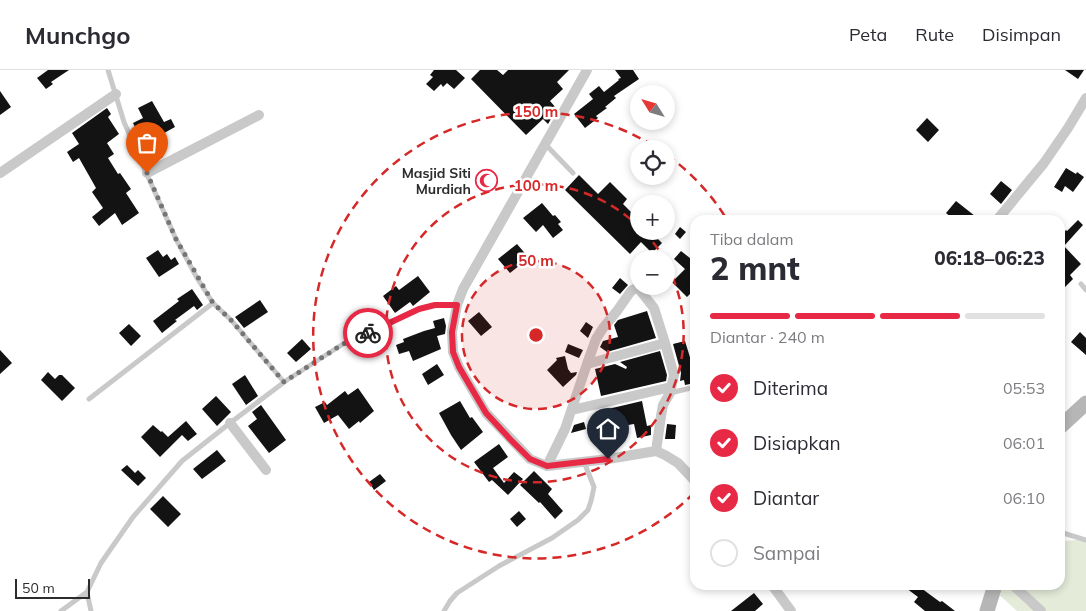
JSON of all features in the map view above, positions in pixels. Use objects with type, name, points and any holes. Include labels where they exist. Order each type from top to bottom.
[{"type":"main road","points":[[1065,422],[1086,403]]},
{"type":"main road","points":[[987,611],[993,590]]},
{"type":"street","points":[[587,70],[463,289],[457,305],[452,332],[453,352],[459,367],[486,413],[530,459],[547,466],[656,451],[678,463],[690,476]]},
{"type":"street","points":[[0,172],[116,94]]},
{"type":"street","points":[[1001,215],[1044,163],[1086,98]]},
{"type":"street","points":[[147,173],[259,115]]},
{"type":"street","points":[[547,466],[572,410],[596,339],[617,312],[630,291],[636,288],[639,289],[654,308],[674,375],[660,416],[656,451]]},
{"type":"street","points":[[587,364],[665,343]]},
{"type":"street","points":[[572,410],[670,390]]},
{"type":"street","points":[[230,423],[266,470]]},
{"type":"street","points":[[776,590],[791,611]]},
{"type":"street","points":[[1018,590],[1042,611]]},
{"type":"lane","points":[[108,70],[124,122],[176,239],[213,303],[231,320],[284,382]]},
{"type":"lane","points":[[545,144],[573,173]]},
{"type":"lane","points":[[1080,284],[1086,290]]},
{"type":"lane","points":[[89,399],[213,303]]},
{"type":"lane","points":[[61,611],[87,592],[101,563],[133,517],[182,461],[230,423],[284,382],[343,344],[419,309],[435,305],[457,305]]},
{"type":"lane","points":[[670,390],[690,388]]},
{"type":"lane","points":[[444,611],[450,600],[457,593],[499,566],[552,538],[578,520],[588,510],[592,502],[594,487],[584,462]]},
{"type":"lane","points":[[1065,534],[1086,540]]},
{"type":"lane","points":[[87,592],[91,611]]},
{"type":"green space","points":[[1086,539],[1086,611],[1017,611],[996,592],[997,590],[1065,590],[1065,541]]},
{"type":"building","points":[[48,70],[69,70],[51,82],[53,84],[46,89],[37,78]]},
{"type":"building","points":[[434,70],[456,70],[465,78],[454,89],[447,83],[443,87],[441,84],[434,91],[426,84],[433,77],[430,75]]},
{"type":"building","points":[[480,70],[497,70],[503,75],[508,70],[569,70],[557,82],[563,89],[550,101],[557,109],[548,124],[543,119],[526,135],[471,79]]},
{"type":"building","points":[[615,70],[633,70],[639,79],[614,96],[616,98],[605,107],[607,108],[596,116],[598,118],[585,128],[574,114],[593,99],[589,94],[599,86],[604,92],[621,78]]},
{"type":"building","points":[[1065,70],[1084,70],[1078,79]]},
{"type":"building","points":[[0,91],[11,107],[0,115]]},
{"type":"building","points":[[152,101],[164,122],[171,119],[175,127],[157,137],[164,149],[160,151],[163,157],[151,163],[133,123],[143,118],[138,108]]},
{"type":"building","points":[[107,108],[111,114],[108,117],[119,134],[107,143],[114,154],[108,158],[118,174],[120,173],[131,189],[126,193],[139,213],[122,225],[115,213],[99,226],[92,217],[103,208],[92,192],[96,188],[79,158],[73,162],[67,152],[79,144],[72,133]]},
{"type":"building","points":[[927,118],[939,130],[928,142],[916,130]]},
{"type":"building","points":[[1066,168],[1084,177],[1073,192],[1065,186],[1062,192],[1054,187]]},
{"type":"building","points":[[579,175],[598,194],[610,182],[627,199],[623,204],[630,211],[630,240],[659,240],[662,243],[655,250],[649,250],[641,242],[634,250],[630,250],[630,254],[565,190]]},
{"type":"building","points":[[1001,181],[1012,190],[1001,204],[990,194]]},
{"type":"building","points":[[956,201],[974,215],[948,215],[946,213]]},
{"type":"building","points":[[542,203],[561,222],[558,224],[563,230],[553,238],[543,225],[536,232],[523,218]]},
{"type":"building","points":[[1078,220],[1083,225],[1065,245],[1065,231]]},
{"type":"building","points":[[680,227],[686,232],[680,239],[675,234]]},
{"type":"building","points":[[517,244],[529,258],[510,273],[498,259]]},
{"type":"building","points":[[1065,247],[1081,264],[1070,275],[1073,279],[1065,287]]},
{"type":"building","points":[[158,250],[163,257],[167,254],[171,260],[175,257],[179,264],[159,277],[146,258]]},
{"type":"building","points":[[681,251],[690,258],[690,294],[687,297],[675,285],[675,279],[685,269],[675,260]]},
{"type":"building","points":[[418,276],[430,292],[413,306],[410,302],[395,313],[383,296],[396,286],[399,290]]},
{"type":"building","points":[[620,278],[628,285],[620,294],[612,288]]},
{"type":"building","points":[[192,289],[203,305],[197,310],[194,306],[175,320],[177,321],[162,333],[153,321],[179,301],[177,299]]},
{"type":"building","points":[[260,300],[268,312],[244,328],[235,317]]},
{"type":"building","points":[[647,311],[656,338],[607,352],[600,347],[603,341],[618,337],[614,325],[618,320]]},
{"type":"building","points":[[479,312],[492,327],[481,336],[468,321]]},
{"type":"building","points":[[444,318],[445,334],[437,336],[441,349],[413,361],[409,351],[399,354],[396,345],[404,342],[403,339],[435,328],[433,321]]},
{"type":"building","points":[[586,322],[593,327],[588,338],[580,331]]},
{"type":"building","points":[[129,324],[141,336],[131,346],[119,333]]},
{"type":"building","points":[[1080,332],[1086,338],[1086,355],[1071,342]]},
{"type":"building","points":[[302,339],[311,349],[296,362],[287,353]]},
{"type":"building","points":[[685,341],[690,357],[690,384],[685,385],[684,380],[680,381],[681,373],[673,344]]},
{"type":"building","points":[[568,344],[583,350],[579,358],[565,352]]},
{"type":"building","points":[[0,350],[12,363],[0,374]]},
{"type":"building","points":[[660,351],[667,375],[666,381],[601,396],[595,369],[615,364],[626,369],[627,367],[620,362]]},
{"type":"building","points":[[565,356],[571,373],[577,372],[563,387],[547,370],[557,360],[556,358]]},
{"type":"building","points":[[437,364],[444,375],[428,385],[422,374]]},
{"type":"building","points":[[48,372],[55,379],[62,375],[75,388],[62,401],[41,380]]},
{"type":"building","points":[[245,375],[258,396],[246,405],[232,384]]},
{"type":"building","points":[[358,388],[374,411],[360,423],[359,421],[349,429],[338,415],[324,423],[315,407],[325,402],[327,405],[345,391],[348,395]]},
{"type":"building","points":[[216,396],[231,412],[217,426],[202,409]]},
{"type":"building","points":[[460,401],[470,418],[472,417],[483,432],[461,450],[439,413]]},
{"type":"building","points":[[642,401],[647,426],[651,425],[651,435],[637,438],[634,424],[610,428],[608,409]]},
{"type":"building","points":[[261,405],[286,440],[269,453],[248,426],[257,419],[252,412]]},
{"type":"building","points":[[186,421],[197,434],[188,441],[182,435],[160,457],[141,437],[153,425],[168,437]]},
{"type":"building","points":[[584,422],[586,429],[571,433],[574,425]]},
{"type":"building","points":[[667,424],[676,425],[675,439],[665,439]]},
{"type":"building","points":[[499,444],[508,457],[493,468],[504,483],[514,472],[523,479],[508,495],[492,480],[489,482],[474,462]]},
{"type":"building","points":[[217,450],[226,461],[202,479],[193,469]]},
{"type":"building","points":[[127,465],[135,473],[138,470],[146,478],[138,486],[121,470]]},
{"type":"building","points":[[534,471],[552,489],[548,494],[563,511],[555,519],[540,502],[520,485]]},
{"type":"building","points":[[380,474],[386,481],[374,490],[369,482]]},
{"type":"building","points":[[163,496],[181,514],[168,527],[150,509]]},
{"type":"building","points":[[519,511],[526,519],[517,527],[510,519]]},
{"type":"building","points":[[909,590],[924,590],[955,611],[925,611],[914,602],[918,597]]},
{"type":"building","points":[[754,593],[763,604],[755,611],[731,611]]},
{"type":"way so far","points":[[147,173],[176,239],[213,303],[231,320],[284,382],[343,344],[368,333]]},
{"type":"place","name":"Masjid Siti Murdiah","points":[[487,181]]},
{"type":"route","points":[[368,333],[419,309],[435,305],[457,305],[452,332],[453,352],[459,367],[486,413],[510,439],[530,459],[547,466],[608,459]]}]
